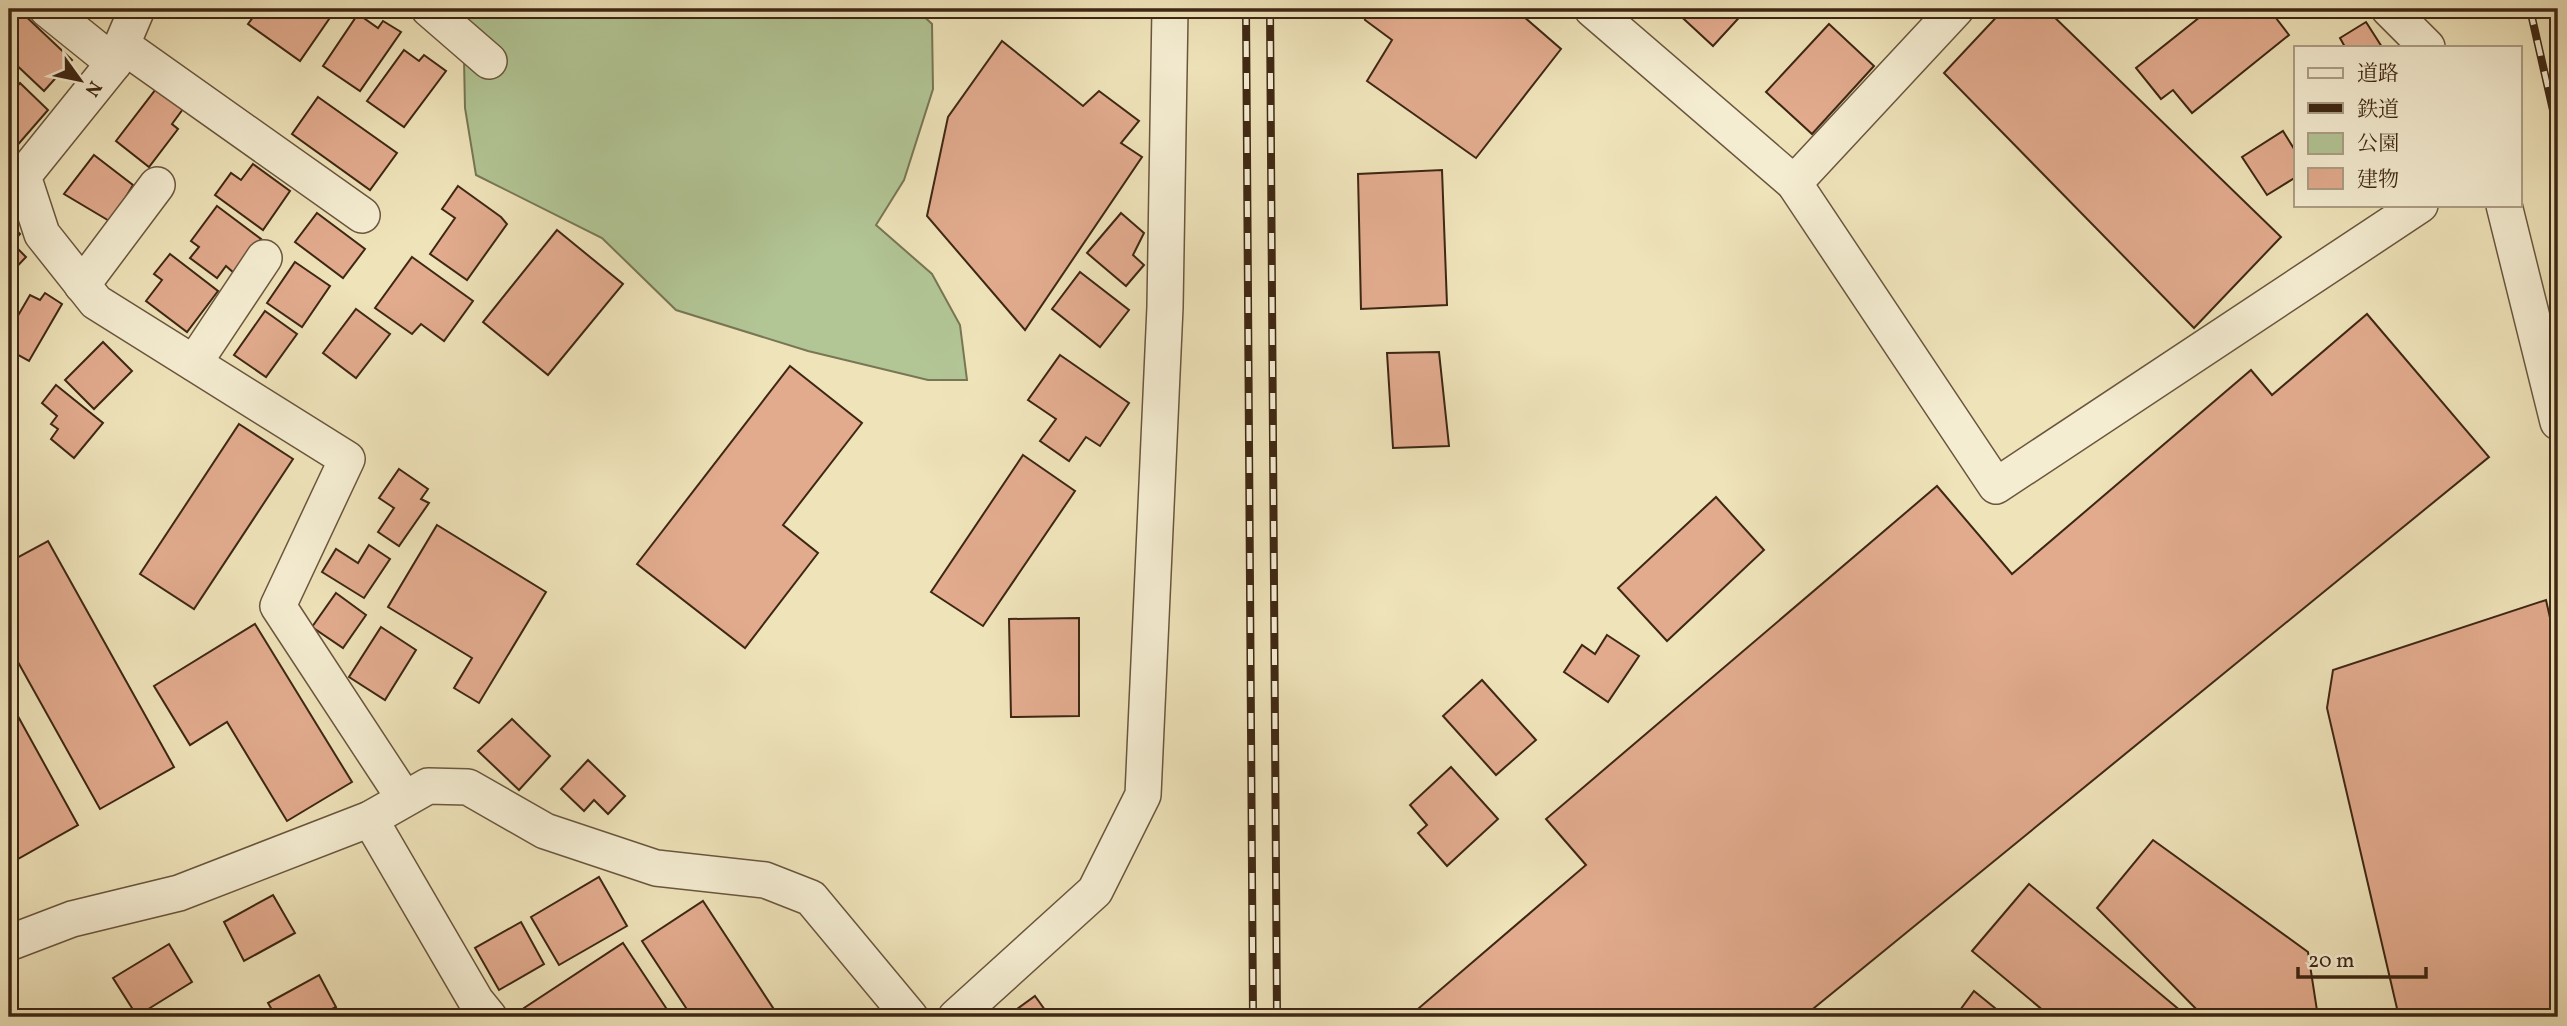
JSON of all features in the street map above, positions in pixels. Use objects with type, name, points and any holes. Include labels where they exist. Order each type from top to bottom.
[{"type":"street","points":[[47,9],[362,215]]},
{"type":"street","points":[[137,9],[118,54],[16,177],[42,234],[96,302],[347,459],[278,606],[404,798]]},
{"type":"street","points":[[429,9],[489,61]]},
{"type":"street","points":[[956,1017],[1096,891],[1143,795],[1165,307],[1170,9]]},
{"type":"street","points":[[1592,9],[1794,183],[1996,486],[2418,206]]},
{"type":"street","points":[[1794,183],[1956,9]]},
{"type":"street","points":[[2389,9],[2426,46]]},
{"type":"street","points":[[82,285],[157,185]]},
{"type":"street","points":[[2504,206],[2558,422]]},
{"type":"street","points":[[194,363],[264,258]]},
{"type":"street","points":[[9,943],[72,919],[179,893],[370,819],[428,786],[468,787],[545,831],[656,868],[765,880],[811,898],[910,1017]]},
{"type":"street","points":[[370,819],[476,1001],[489,1017]]},
{"type":"green space","points":[[463,9],[916,9],[932,24],[933,89],[904,180],[876,225],[932,274],[960,325],[967,380],[928,380],[808,351],[676,310],[602,238],[476,175],[465,108]]},
{"type":"building","points":[[14,9],[18,9],[72,60],[44,91],[9,58],[9,15]]},
{"type":"building","points":[[259,9],[336,9],[300,61],[248,24]]},
{"type":"building","points":[[1363,9],[1515,9],[1561,49],[1476,158],[1367,81],[1392,40],[1365,20]]},
{"type":"building","points":[[1673,9],[1747,9],[1713,46]]},
{"type":"building","points":[[2004,9],[2046,9],[2281,237],[2194,328],[1944,73]]},
{"type":"building","points":[[2210,9],[2269,9],[2289,35],[2192,113],[2173,90],[2161,99],[2136,68]]},
{"type":"building","points":[[358,14],[378,28],[383,21],[401,32],[360,91],[323,66]]},
{"type":"building","points":[[2366,22],[2381,46],[2344,46],[2340,38]]},
{"type":"building","points":[[1829,24],[1874,66],[1812,134],[1766,92]]},
{"type":"building","points":[[1002,41],[1083,106],[1099,91],[1139,121],[1121,143],[1142,157],[1025,330],[927,216],[948,117]]},
{"type":"building","points":[[404,50],[419,61],[424,55],[446,71],[404,127],[367,101]]},
{"type":"building","points":[[20,83],[48,110],[15,148],[9,141],[9,96]]},
{"type":"building","points":[[156,89],[183,109],[172,124],[178,129],[149,167],[116,141]]},
{"type":"building","points":[[318,97],[397,153],[370,190],[292,134]]},
{"type":"building","points":[[2283,131],[2294,149],[2294,178],[2267,195],[2242,157]]},
{"type":"building","points":[[94,155],[133,185],[111,222],[64,194]]},
{"type":"building","points":[[253,164],[290,191],[263,230],[215,195],[231,173],[241,180]]},
{"type":"building","points":[[1442,170],[1447,305],[1361,309],[1358,174]]},
{"type":"building","points":[[458,186],[507,224],[467,280],[430,254],[455,218],[442,209]]},
{"type":"building","points":[[217,206],[261,239],[234,273],[226,266],[217,278],[190,258],[199,247],[191,241]]},
{"type":"building","points":[[317,213],[365,249],[343,278],[295,242]]},
{"type":"building","points":[[1121,213],[1144,233],[1133,255],[1144,265],[1126,286],[1087,253]]},
{"type":"building","points":[[9,222],[20,234],[12,243],[26,257],[9,275]]},
{"type":"building","points":[[557,230],[623,284],[548,375],[483,322]]},
{"type":"building","points":[[170,254],[218,291],[187,332],[146,301],[162,280],[154,274]]},
{"type":"building","points":[[412,257],[473,301],[444,341],[421,324],[412,334],[375,308]]},
{"type":"building","points":[[295,262],[330,286],[302,327],[267,303]]},
{"type":"building","points":[[1080,272],[1129,310],[1100,347],[1052,309]]},
{"type":"building","points":[[45,293],[62,304],[29,361],[9,350],[9,331],[30,295],[40,300]]},
{"type":"building","points":[[356,309],[390,334],[356,378],[323,353]]},
{"type":"building","points":[[265,311],[297,334],[266,377],[234,355]]},
{"type":"building","points":[[2367,314],[2489,457],[1803,1017],[1427,1017],[1419,1008],[1586,865],[1546,819],[1937,486],[2012,574],[2251,370],[2272,395]]},
{"type":"building","points":[[103,342],[132,371],[94,409],[65,380]]},
{"type":"building","points":[[1439,352],[1449,446],[1393,448],[1387,353]]},
{"type":"building","points":[[1060,355],[1129,403],[1100,446],[1086,437],[1069,461],[1040,441],[1056,419],[1028,400]]},
{"type":"building","points":[[790,366],[862,423],[783,525],[818,553],[745,648],[637,564]]},
{"type":"building","points":[[56,385],[103,423],[74,458],[51,439],[58,429],[51,424],[57,416],[42,403]]},
{"type":"building","points":[[239,424],[293,459],[194,609],[140,574]]},
{"type":"building","points":[[1023,455],[1075,491],[983,626],[931,592]]},
{"type":"building","points":[[399,469],[428,489],[421,499],[429,503],[399,546],[378,532],[394,508],[379,498]]},
{"type":"building","points":[[1716,497],[1764,550],[1667,641],[1618,588]]},
{"type":"building","points":[[437,525],[546,592],[479,703],[454,688],[472,658],[388,607]]},
{"type":"building","points":[[48,541],[174,767],[100,809],[9,646],[9,562]]},
{"type":"building","points":[[369,545],[390,559],[364,598],[322,572],[336,549],[358,563]]},
{"type":"building","points":[[336,593],[366,615],[343,648],[312,627]]},
{"type":"building","points":[[2546,600],[2558,653],[2558,1017],[2399,1017],[2327,708],[2333,670]]},
{"type":"building","points":[[1079,618],[1079,716],[1011,717],[1009,619]]},
{"type":"building","points":[[255,624],[352,782],[287,821],[227,722],[190,745],[154,686]]},
{"type":"building","points":[[381,627],[416,650],[385,700],[349,677]]},
{"type":"building","points":[[1607,635],[1639,656],[1608,702],[1564,672],[1582,645],[1595,654]]},
{"type":"building","points":[[1482,680],[1536,740],[1496,775],[1443,716]]},
{"type":"building","points":[[9,700],[78,825],[9,864]]},
{"type":"building","points":[[512,719],[550,756],[519,790],[478,751]]},
{"type":"building","points":[[588,760],[625,796],[608,814],[594,800],[584,811],[561,789]]},
{"type":"building","points":[[1451,767],[1498,819],[1447,866],[1418,833],[1427,825],[1410,805]]},
{"type":"building","points":[[2153,840],[2308,952],[2318,1017],[2204,1017],[2097,908]]},
{"type":"building","points":[[599,877],[627,926],[559,965],[531,917]]},
{"type":"building","points":[[2029,884],[2188,1017],[2051,1017],[1972,951]]},
{"type":"building","points":[[273,895],[295,933],[244,961],[224,922]]},
{"type":"building","points":[[703,901],[779,1017],[692,1017],[642,941]]},
{"type":"building","points":[[521,922],[544,964],[499,990],[475,948]]},
{"type":"building","points":[[623,943],[672,1017],[530,1017],[524,1008]]},
{"type":"building","points":[[169,944],[192,982],[137,1016],[113,978]]},
{"type":"building","points":[[319,975],[336,1007],[317,1017],[276,1017],[268,1003]]},
{"type":"building","points":[[1974,991],[2006,1017],[1955,1017]]},
{"type":"building","points":[[1035,996],[1050,1017],[1006,1017]]},
{"type":"railway","points":[[1246,9],[1253,1017]]},
{"type":"railway","points":[[1270,9],[1277,1017]]},
{"type":"railway","points":[[2530,9],[2558,132]]}]
